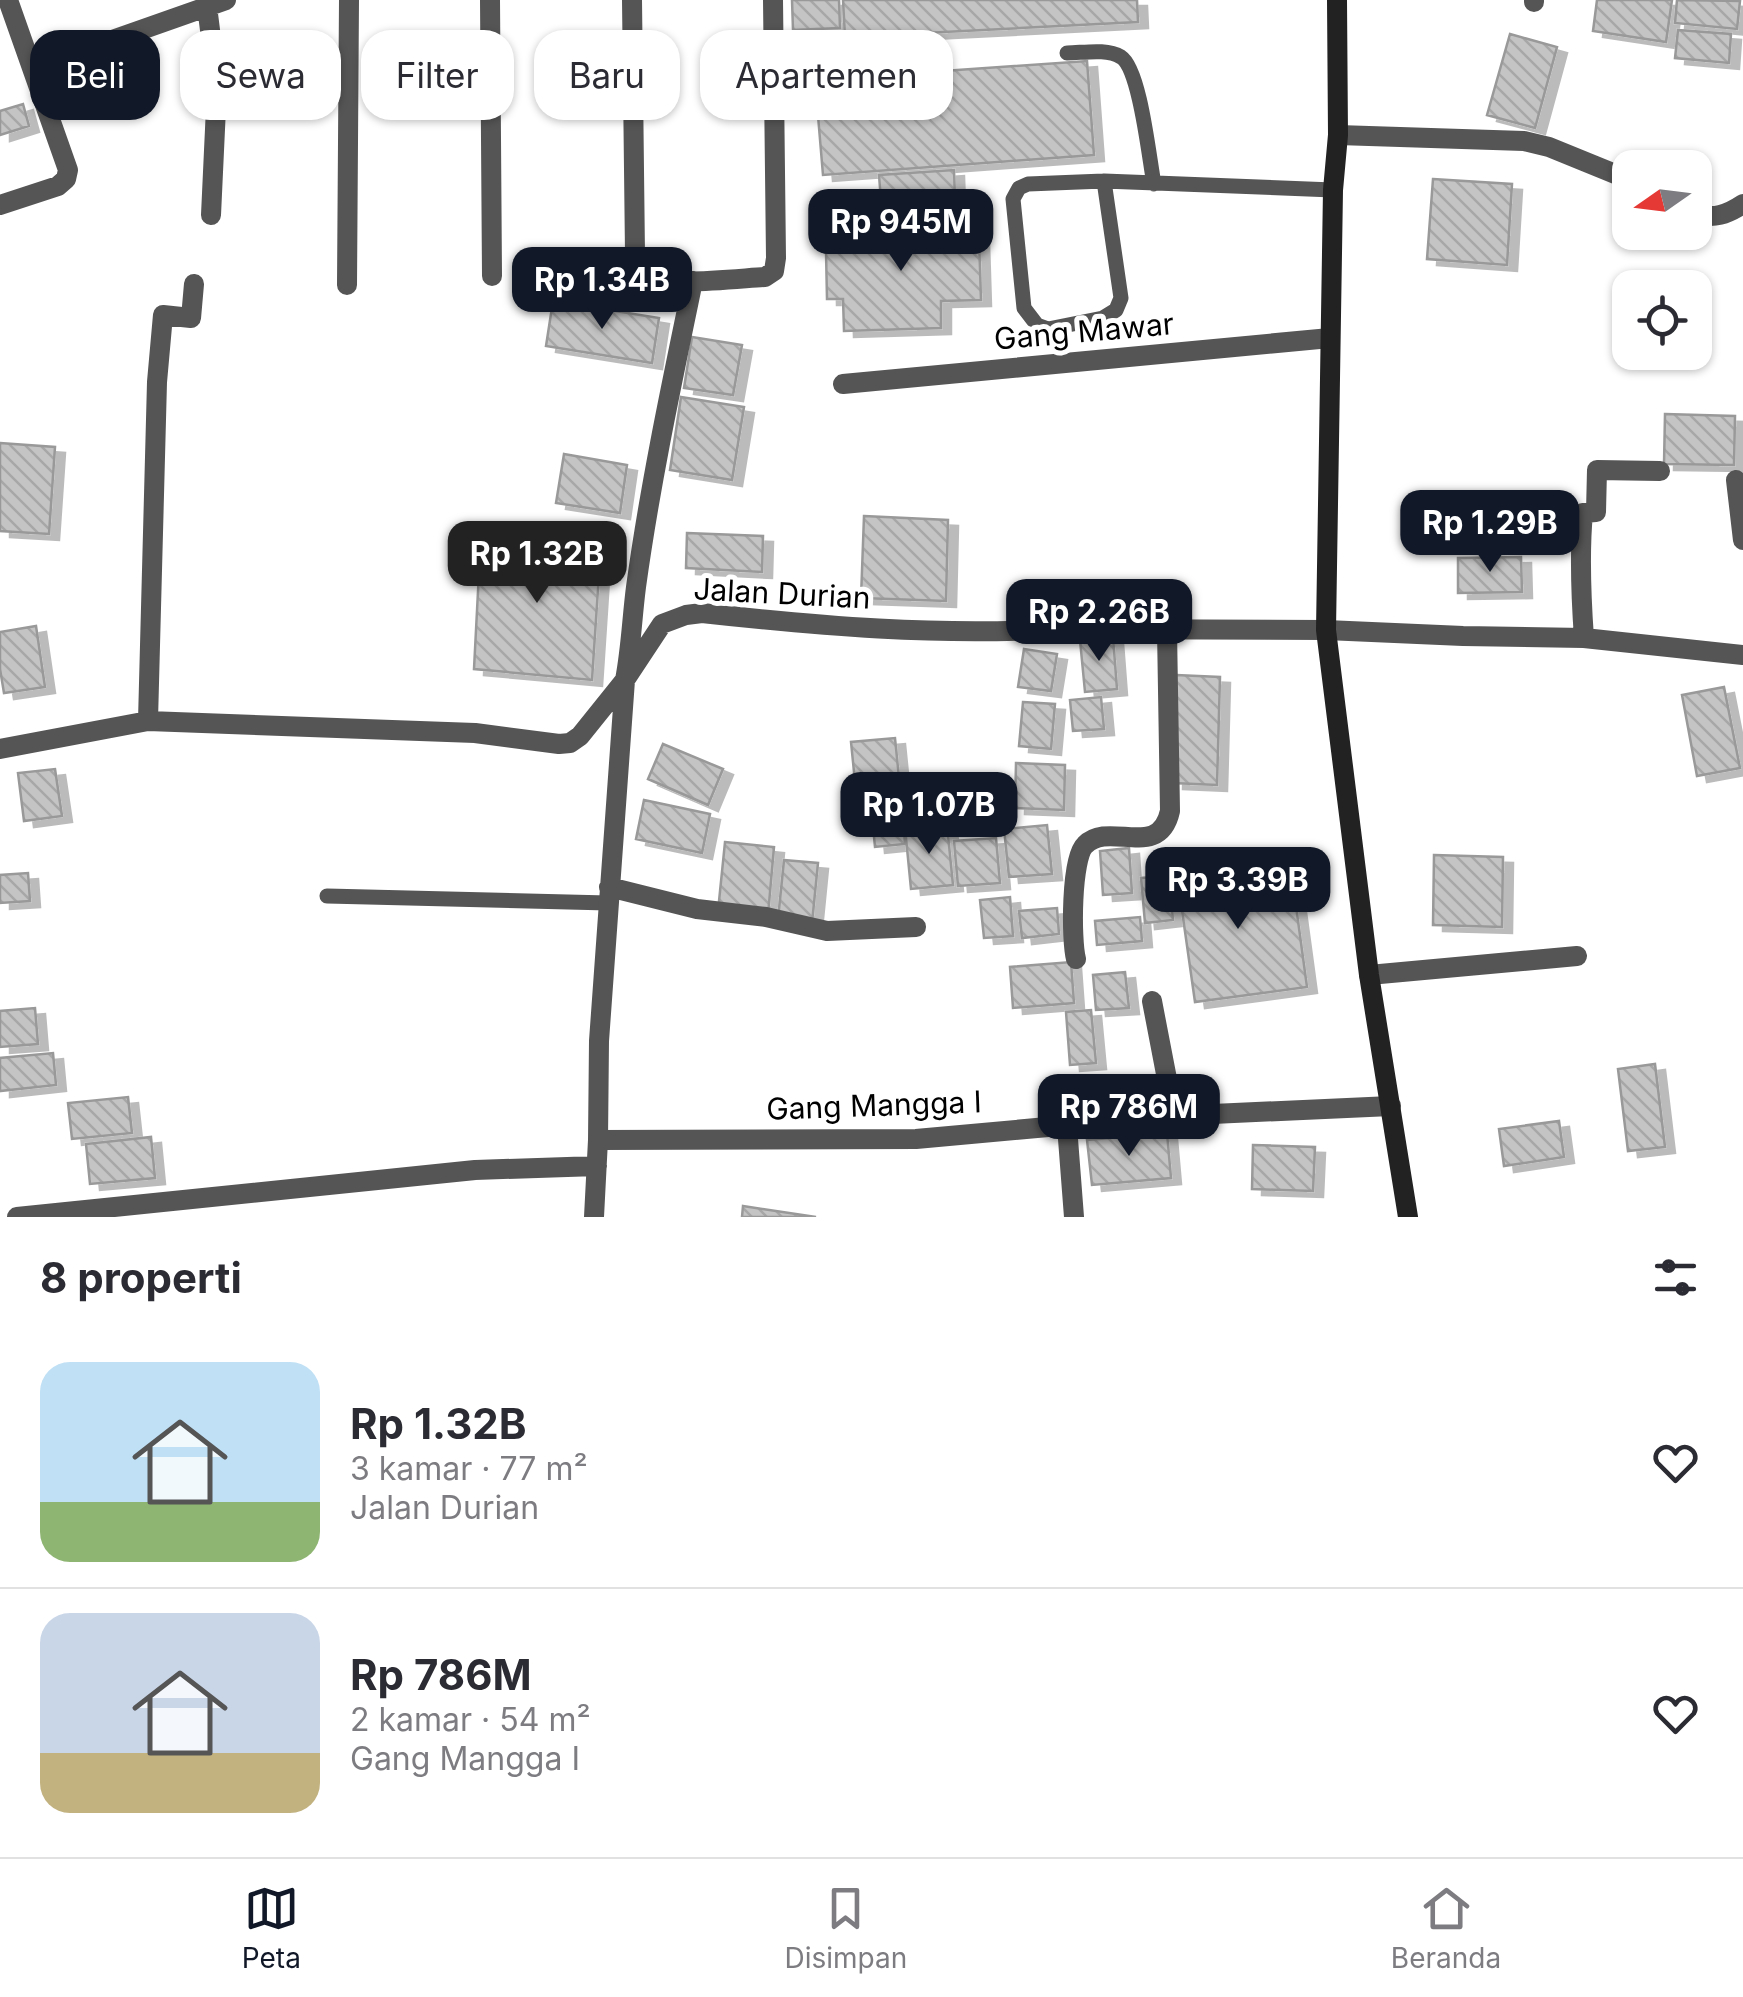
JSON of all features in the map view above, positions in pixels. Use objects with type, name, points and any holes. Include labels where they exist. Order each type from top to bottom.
[{"type":"street","points":[[8,0],[30,60]]},
{"type":"street","points":[[347,285],[348,0]]},
{"type":"street","points":[[490,0],[492,276]]},
{"type":"street","points":[[632,0],[635,254],[648,277],[693,281],[765,277],[774,270],[773,0]]},
{"type":"street","points":[[1336,0],[1338,135],[1330,338],[1326,630],[1369,974],[1408,1217]]},
{"type":"street","points":[[141,30],[217,3],[211,215]]},
{"type":"street","points":[[0,206],[58,186],[66,179],[68,170],[51,120]]},
{"type":"street","points":[[1338,135],[1524,141],[1550,147],[1612,173]]},
{"type":"street","points":[[1712,216],[1730,213],[1743,204]]},
{"type":"street","points":[[594,1217],[599,1041],[625,680],[655,475],[693,281]]},
{"type":"street","points":[[148,721],[151,550],[163,315],[191,318],[194,284]]},
{"type":"street","name":"Gang Mawar","points":[[843,384],[1330,338]]},
{"type":"street","points":[[1584,638],[1582,526],[1583,514],[1596,512],[1597,470],[1660,472]]},
{"type":"street","points":[[1736,480],[1743,540]]},
{"type":"street","name":"Jalan Durian","points":[[0,749],[148,721],[475,733],[560,744],[580,736],[625,680],[662,624],[686,614],[828,626],[1020,631],[1326,630],[1584,638],[1743,655]]},
{"type":"street","points":[[1076,959],[1072,924],[1079,855],[1085,844],[1098,838],[1153,835],[1167,823],[1167,630]]},
{"type":"street","points":[[608,895],[766,917],[827,931],[916,926]]},
{"type":"street","points":[[1369,974],[1577,956]]},
{"type":"street","points":[[1152,1001],[1167,1078],[1169,1116]]},
{"type":"street","name":"Gang Mangga I","points":[[598,1140],[916,1139],[1169,1116],[1390,1106]]},
{"type":"street","points":[[1066,1126],[1074,1217]]},
{"type":"street","points":[[18,1217],[475,1170],[597,1166]]},
{"type":"lane","points":[[1067,53],[1109,52],[1130,66],[1154,184]]},
{"type":"lane","points":[[1104,180],[1121,298],[1116,310],[1103,318],[1048,329],[1037,325],[1024,308],[1013,206],[1014,193],[1028,184],[1104,180],[1334,190]]},
{"type":"lane","points":[[328,896],[608,895]]},
{"type":"building","points":[[792,0],[839,0],[840,28],[793,30]]},
{"type":"building","points":[[843,0],[1137,0],[1138,22],[953,31],[845,30]]},
{"type":"building","points":[[1597,0],[1672,0],[1666,42],[1593,31]]},
{"type":"building","points":[[1677,0],[1740,1],[1737,29],[1675,23]]},
{"type":"building","points":[[1678,30],[1731,34],[1729,63],[1675,58]]},
{"type":"building","points":[[1510,34],[1557,47],[1535,128],[1487,115]]},
{"type":"building","points":[[1087,61],[1094,155],[823,175],[818,120],[953,120],[953,70]]},
{"type":"building","points":[[23,104],[29,126],[0,135],[0,111]]},
{"type":"building","points":[[954,170],[955,199],[933,200],[934,211],[882,214],[879,175]]},
{"type":"building","points":[[1433,179],[1512,184],[1507,265],[1427,259]]},
{"type":"building","points":[[940,220],[941,239],[979,237],[981,300],[941,301],[941,328],[844,331],[843,299],[827,299],[826,252],[843,251],[842,223]]},
{"type":"building","points":[[553,301],[659,318],[652,363],[546,346]]},
{"type":"building","points":[[692,337],[742,345],[733,395],[684,388]]},
{"type":"building","points":[[681,397],[744,407],[732,480],[670,470]]},
{"type":"building","points":[[1665,414],[1735,416],[1734,465],[1664,464]]},
{"type":"building","points":[[0,443],[55,447],[49,534],[0,531]]},
{"type":"building","points":[[564,454],[627,465],[620,513],[556,503]]},
{"type":"building","points":[[864,516],[948,520],[946,601],[861,598]]},
{"type":"building","points":[[481,533],[601,544],[592,680],[474,669]]},
{"type":"building","points":[[687,533],[763,536],[762,572],[686,568]]},
{"type":"building","points":[[1521,557],[1522,592],[1458,593],[1458,558]]},
{"type":"building","points":[[36,626],[45,687],[4,693],[0,632]]},
{"type":"building","points":[[1113,637],[1117,689],[1085,692],[1080,640]]},
{"type":"building","points":[[1024,649],[1057,654],[1051,691],[1018,687]]},
{"type":"building","points":[[1176,675],[1220,677],[1217,785],[1173,783]]},
{"type":"building","points":[[1724,687],[1740,768],[1697,776],[1682,695]]},
{"type":"building","points":[[1101,697],[1104,729],[1073,731],[1070,700]]},
{"type":"building","points":[[1023,702],[1055,704],[1051,749],[1019,746]]},
{"type":"building","points":[[895,738],[899,778],[855,782],[851,742]]},
{"type":"building","points":[[663,744],[723,769],[708,805],[648,779]]},
{"type":"building","points":[[1016,763],[1065,765],[1064,810],[1015,808]]},
{"type":"building","points":[[55,769],[62,816],[24,821],[18,773]]},
{"type":"building","points":[[900,783],[905,844],[875,847],[869,785]]},
{"type":"building","points":[[644,800],[710,814],[702,853],[636,839]]},
{"type":"building","points":[[947,825],[953,885],[911,889],[905,828]]},
{"type":"building","points":[[1047,825],[1052,874],[1009,877],[1004,829]]},
{"type":"building","points":[[996,838],[1000,883],[958,886],[954,841]]},
{"type":"building","points":[[725,842],[774,847],[768,915],[718,911]]},
{"type":"building","points":[[1129,848],[1132,893],[1103,895],[1100,851]]},
{"type":"building","points":[[1235,853],[1241,892],[1293,884],[1307,987],[1195,1002],[1175,861]]},
{"type":"building","points":[[1434,855],[1503,857],[1502,927],[1433,925]]},
{"type":"building","points":[[784,860],[818,863],[812,923],[778,919]]},
{"type":"building","points":[[28,873],[30,901],[0,903],[0,875]]},
{"type":"building","points":[[1169,876],[1173,920],[1145,923],[1141,878]]},
{"type":"building","points":[[1010,897],[1013,936],[984,938],[980,900]]},
{"type":"building","points":[[1057,908],[1059,934],[1022,938],[1019,911]]},
{"type":"building","points":[[1140,917],[1142,941],[1097,945],[1095,921]]},
{"type":"building","points":[[1071,962],[1074,1003],[1013,1008],[1010,967]]},
{"type":"building","points":[[1125,972],[1129,1008],[1096,1010],[1093,975]]},
{"type":"building","points":[[35,1008],[38,1044],[0,1047],[0,1011]]},
{"type":"building","points":[[1091,1010],[1096,1063],[1070,1065],[1066,1012]]},
{"type":"building","points":[[53,1053],[56,1085],[0,1091],[0,1058]]},
{"type":"building","points":[[1655,1064],[1665,1147],[1628,1151],[1618,1069]]},
{"type":"building","points":[[128,1097],[132,1133],[72,1139],[68,1103]]},
{"type":"building","points":[[1559,1121],[1564,1157],[1504,1166],[1499,1129]]},
{"type":"building","points":[[1167,1133],[1171,1178],[1092,1185],[1087,1140]]},
{"type":"building","points":[[151,1137],[155,1178],[90,1184],[86,1144]]},
{"type":"building","points":[[1253,1145],[1315,1147],[1313,1191],[1252,1189]]},
{"type":"building","points":[[743,1206],[816,1217],[742,1217]]}]
